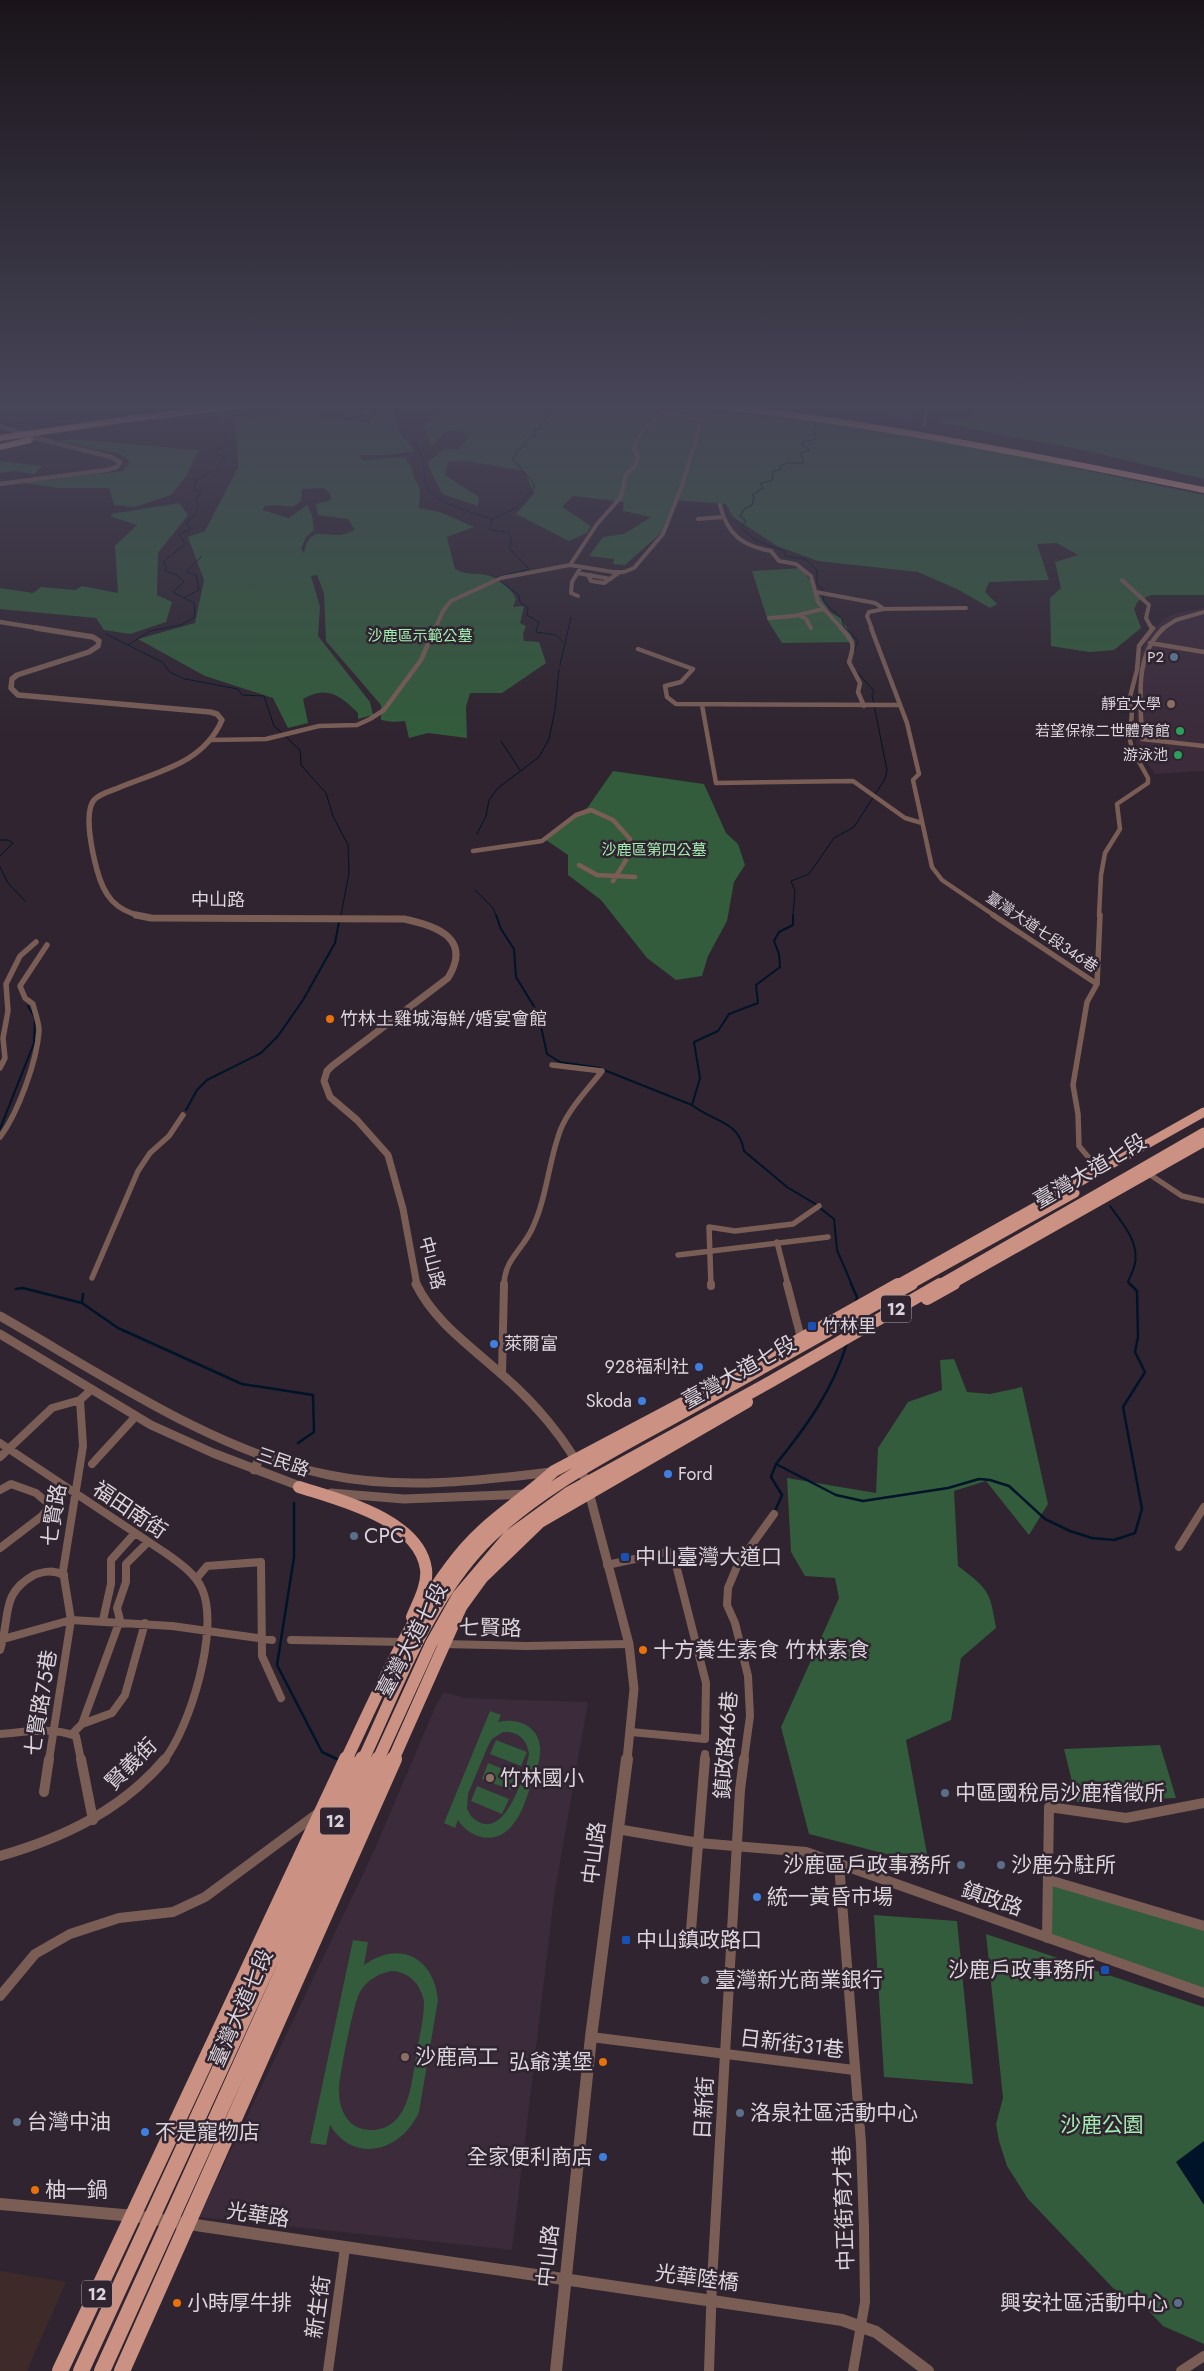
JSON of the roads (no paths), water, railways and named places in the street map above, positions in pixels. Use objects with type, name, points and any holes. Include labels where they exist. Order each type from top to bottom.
[{"type":"main road","name":"臺灣大道七段","points":[[81,2371],[424,1643],[461,1607],[482,1578],[540,1522],[581,1475],[745,1370],[1204,1112]]},
{"type":"main road","name":"臺灣大道七段","points":[[102,2371],[170,2222],[448,1588],[481,1548],[501,1528],[548,1494],[844,1323],[1204,1120]]},
{"type":"main road","name":"臺灣大道七段","points":[[122,2371],[187,2225],[424,1643],[438,1584],[460,1555],[492,1521],[529,1494],[554,1472],[581,1475],[770,1382],[1204,1132]]},
{"type":"main road","name":"臺灣大道七段","points":[[60,2371],[325,1809],[424,1643],[458,1596],[509,1536],[568,1493],[581,1475],[1148,1174],[1204,1142]]},
{"type":"main road","name":"臺灣大道七段","points":[[745,1370],[763,1363],[830,1325],[844,1323]]},
{"type":"main road","points":[[299,1487],[376,1515],[398,1526],[417,1547],[426,1568],[424,1643]]},
{"type":"main road","points":[[148,2187],[152,2219]]},
{"type":"street","points":[[570,565],[604,516]]},
{"type":"street","points":[[577,572],[591,575],[588,579],[590,581],[604,583],[621,572],[634,568],[663,534],[670,516]]},
{"type":"street","points":[[698,518],[722,517],[732,533],[753,548],[771,551],[776,559],[796,564],[811,576],[818,602],[853,642],[854,647],[849,662],[860,683],[858,692],[864,706]]},
{"type":"street","points":[[210,740],[266,739],[319,726],[357,725],[384,710],[422,660],[443,611],[451,601],[501,578],[570,565],[621,572]]},
{"type":"street","points":[[578,596],[571,593],[570,590],[574,576],[581,567]]},
{"type":"street","name":"臺灣大道七段346巷","points":[[1097,984],[1101,875],[1104,853],[1120,829],[1117,804],[1148,783],[1148,778],[1132,748],[1130,740],[1132,711],[1129,701],[1138,670],[1139,646],[1153,628],[1146,619],[1145,614],[1149,605],[1122,580]]},
{"type":"street","points":[[816,592],[875,603],[884,609],[929,610],[966,608]]},
{"type":"street","points":[[769,618],[799,615],[824,609]]},
{"type":"street","name":"臺灣大道七段346巷","points":[[884,609],[869,612],[867,616],[907,723],[919,774],[913,780],[932,867],[942,880],[1097,984]]},
{"type":"street","points":[[1204,612],[1172,622],[1150,643],[1143,668],[1142,740],[1204,746]]},
{"type":"street","points":[[799,615],[806,619],[812,628]]},
{"type":"street","name":"中山路","points":[[0,622],[93,637],[99,641],[98,646],[89,652],[12,679],[11,688],[18,696],[210,712],[217,714],[222,720],[210,740],[186,760],[94,800],[90,809],[90,834],[103,891],[120,910],[151,918],[404,919],[426,923],[444,932],[453,944],[458,960],[448,978],[332,1066],[327,1071],[324,1081],[330,1097],[357,1120],[388,1155],[395,1176],[416,1283],[422,1298],[446,1328],[502,1374],[568,1446],[581,1475],[629,1644],[634,1689],[631,1732],[591,2037],[556,2371]]},
{"type":"street","points":[[1150,643],[1204,652]]},
{"type":"street","points":[[638,649],[693,669],[681,682],[665,686],[664,692],[667,697],[676,704],[702,706],[899,705]]},
{"type":"street","points":[[702,706],[716,783],[857,782],[905,818],[922,823]]},
{"type":"street","points":[[473,851],[491,846],[540,842],[560,830],[582,810],[594,809],[613,818],[630,839],[626,860],[615,879]]},
{"type":"street","points":[[579,865],[588,873],[615,879],[635,877]]},
{"type":"street","points":[[0,1068],[5,1058],[3,1038],[8,1011],[6,984],[20,956],[36,942]]},
{"type":"street","points":[[0,1137],[8,1125],[33,1057],[39,1029],[33,1004],[25,998],[20,986],[47,945]]},
{"type":"street","points":[[1097,984],[1087,1002],[1073,1084],[1078,1114],[1079,1146],[1100,1171]]},
{"type":"street","points":[[502,1374],[504,1276],[511,1258],[532,1230],[555,1148],[565,1120],[584,1098],[602,1071],[552,1065]]},
{"type":"street","points":[[92,1278],[138,1171],[150,1153],[169,1136],[183,1115]]},
{"type":"street","points":[[1148,1174],[1182,1196],[1204,1201]]},
{"type":"street","points":[[711,1286],[709,1227],[731,1231],[793,1224],[818,1206]]},
{"type":"street","points":[[678,1254],[828,1237]]},
{"type":"street","points":[[777,1242],[800,1338]]},
{"type":"street","name":"三民路","points":[[0,1316],[103,1376],[222,1438],[304,1469],[359,1479],[414,1481],[522,1476],[554,1472]]},
{"type":"street","name":"三民路","points":[[0,1334],[136,1416],[186,1441],[299,1487],[335,1493],[386,1497],[450,1498],[568,1493]]},
{"type":"street","points":[[0,1457],[52,1408],[80,1400],[103,1376]]},
{"type":"street","name":"七賢路","points":[[71,1620],[64,1575],[83,1446],[80,1400]]},
{"type":"street","points":[[92,1464],[136,1416]]},
{"type":"street","name":"福田南街","points":[[0,1443],[148,1542],[196,1579]]},
{"type":"street","points":[[254,1470],[262,1454]]},
{"type":"street","points":[[0,1490],[11,1484],[36,1493],[50,1505]]},
{"type":"street","points":[[0,1548],[42,1516],[64,1486]]},
{"type":"street","points":[[1179,1547],[1204,1507]]},
{"type":"street","name":"鎮政路46巷","points":[[738,1846],[740,1790],[750,1716],[748,1676],[735,1623],[726,1605],[728,1588],[743,1556],[774,1514]]},
{"type":"street","points":[[103,1620],[111,1584],[111,1560],[135,1534]]},
{"type":"street","points":[[82,1724],[120,1620],[117,1608],[126,1582],[126,1564],[148,1542]]},
{"type":"street","points":[[607,1564],[667,1552],[672,1553],[706,1683],[705,1739],[631,1732]]},
{"type":"street","points":[[209,1629],[204,1597],[196,1579],[207,1566],[260,1562],[262,1656],[281,1698]]},
{"type":"street","points":[[0,1650],[4,1601],[7,1592],[30,1576],[54,1570],[64,1575]]},
{"type":"street","points":[[2,1639],[71,1620],[120,1620],[209,1629],[272,1640]]},
{"type":"street","name":"七賢路75巷","points":[[44,1792],[71,1620]]},
{"type":"street","points":[[72,1734],[82,1724],[112,1713],[125,1695],[145,1623]]},
{"type":"street","name":"賢義街","points":[[0,1856],[28,1849],[93,1820],[139,1786],[175,1745],[184,1728],[193,1699],[209,1629]]},
{"type":"street","name":"七賢路","points":[[291,1640],[526,1646],[629,1644]]},
{"type":"street","points":[[0,1734],[54,1731],[76,1736],[93,1820]]},
{"type":"street","points":[[691,1930],[705,1754]]},
{"type":"street","points":[[1047,1938],[1049,1807],[1126,1818],[1204,1803]]},
{"type":"street","points":[[0,1996],[35,1954],[63,1938],[119,1918],[173,1912],[205,1897],[325,1809]]},
{"type":"street","name":"鎮政路","points":[[617,1829],[699,1843],[806,1852],[1204,1993]]},
{"type":"street","name":"日新街","points":[[709,2371],[712,2282],[738,1846]]},
{"type":"street","name":"中正街育才巷","points":[[839,1864],[861,2143],[865,2302],[853,2371]]},
{"type":"street","points":[[1049,1880],[1204,1926]]},
{"type":"street","name":"日新街31巷","points":[[591,2037],[854,2070]]},
{"type":"street","name":"光華路","points":[[0,2204],[134,2216],[510,2271]]},
{"type":"street","name":"新生街","points":[[328,2371],[345,2248]]},
{"type":"street","name":"光華陸橋","points":[[510,2271],[842,2320],[876,2332],[928,2371]]},
{"type":"street","points":[[1181,2371],[1204,2356]]},
{"type":"water","points":[[1204,2141],[1204,2205],[1176,2162]]},
{"type":"waterway","points":[[128,645],[150,631],[181,625],[195,617],[194,603],[173,592],[184,582],[177,575],[165,571],[166,566],[163,562],[185,544],[179,534],[191,529],[186,523],[194,516]]},
{"type":"waterway","points":[[482,516],[492,519],[490,530],[507,532],[511,538],[510,549],[529,569],[497,577]]},
{"type":"waterway","points":[[493,519],[500,516]]},
{"type":"waterway","points":[[740,516],[746,521],[741,528],[755,540],[784,551],[785,556],[805,559],[817,570],[817,583],[822,589],[824,602],[842,619],[844,627],[858,641],[854,651]]},
{"type":"waterway","points":[[185,597],[199,590],[196,575],[186,572],[201,557]]},
{"type":"waterway","points":[[497,579],[519,595],[520,602],[528,608],[527,615],[539,622],[536,632],[556,635],[563,642]]},
{"type":"waterway","points":[[560,665],[571,617]]},
{"type":"waterway","points":[[106,634],[128,645]]},
{"type":"waterway","points":[[128,645],[162,662],[171,673],[185,679],[238,689],[242,695],[264,696],[274,726],[282,733]]},
{"type":"waterway","points":[[477,834],[486,816],[489,800],[498,788],[539,757],[549,739],[555,710],[559,669]]},
{"type":"waterway","points":[[793,916],[795,891],[791,881],[809,874],[834,838],[854,827],[885,779],[887,770],[872,695],[874,691],[856,671]]},
{"type":"waterway","points":[[286,737],[300,750],[301,765],[326,793],[333,816],[348,845],[349,873],[341,915]]},
{"type":"waterway","points":[[501,741],[520,770]]},
{"type":"waterway","points":[[0,840],[8,840],[13,843],[0,856]]},
{"type":"waterway","points":[[0,867],[8,883],[25,901]]},
{"type":"waterway","points":[[475,890],[493,908],[496,916]]},
{"type":"waterway","points":[[496,915],[501,929],[514,949],[516,977],[538,1013],[547,1054],[560,1062],[600,1068]]},
{"type":"waterway","points":[[692,1105],[700,1078],[694,1042],[718,1031],[729,1014],[758,1003],[756,985],[780,967],[779,954],[774,941],[779,932],[793,925],[793,916]]},
{"type":"waterway","points":[[186,1110],[197,1090],[207,1080],[261,1053],[278,1036],[303,1000],[335,943],[339,922]]},
{"type":"waterway","points":[[0,1129],[34,1043],[35,1018],[28,1006]]},
{"type":"waterway","points":[[604,1070],[692,1105]]},
{"type":"waterway","points":[[692,1105],[731,1127],[737,1133],[744,1151],[787,1187],[817,1205]]},
{"type":"waterway","points":[[776,1464],[836,1495],[863,1501],[948,1488],[979,1479],[990,1480],[1009,1486],[1045,1519],[1070,1531],[1092,1538],[1114,1540],[1135,1533],[1142,1509],[1123,1407],[1145,1372],[1135,1352],[1138,1337],[1137,1291],[1128,1282],[1133,1271],[1136,1255],[1132,1240],[1110,1206]]},
{"type":"waterway","points":[[820,1208],[834,1219],[837,1250],[852,1285]]},
{"type":"waterway","points":[[851,1284],[857,1297],[856,1302]]},
{"type":"waterway","points":[[16,1289],[23,1288],[82,1303]]},
{"type":"waterway","points":[[82,1303],[83,1294]]},
{"type":"waterway","points":[[82,1303],[118,1328],[242,1384],[313,1395],[314,1432],[298,1443]]},
{"type":"waterway","points":[[776,1464],[818,1407],[834,1377],[847,1343]]},
{"type":"waterway","points":[[775,1511],[782,1495],[771,1477],[776,1464]]},
{"type":"waterway","points":[[294,1503],[294,1557],[277,1665],[322,1752],[337,1759]]},
{"type":"place","name":"P2","points":[[1174,657]]},
{"type":"place","name":"靜宜大學","points":[[1171,704]]},
{"type":"place","name":"若望保祿二世體育館","points":[[1180,731]]},
{"type":"place","name":"游泳池","points":[[1178,755]]},
{"type":"place","name":"竹林土雞城海鮮/婚宴會館","points":[[330,1019]]},
{"type":"place","name":"竹林里","points":[[812,1326]]},
{"type":"place","name":"萊爾富","points":[[494,1344]]},
{"type":"place","name":"928福利社","points":[[699,1367]]},
{"type":"place","name":"Skoda","points":[[642,1401]]},
{"type":"place","name":"Ford","points":[[668,1474]]},
{"type":"place","name":"CPC","points":[[354,1536]]},
{"type":"place","name":"中山臺灣大道口","points":[[625,1557]]},
{"type":"place","name":"十方養生素食 竹林素食","points":[[643,1650]]},
{"type":"place","name":"竹林國小","points":[[490,1778]]},
{"type":"place","name":"中區國稅局沙鹿稽徵所","points":[[945,1793]]},
{"type":"place","name":"沙鹿區戶政事務所","points":[[961,1865]]},
{"type":"place","name":"沙鹿分駐所","points":[[1001,1865]]},
{"type":"place","name":"統一黃昏市場","points":[[757,1897]]},
{"type":"place","name":"中山鎮政路口","points":[[626,1940]]},
{"type":"place","name":"沙鹿戶政事務所","points":[[1105,1970]]},
{"type":"place","name":"臺灣新光商業銀行","points":[[705,1980]]},
{"type":"place","name":"沙鹿高工","points":[[405,2057]]},
{"type":"place","name":"弘爺漢堡","points":[[603,2062]]},
{"type":"place","name":"洛泉社區活動中心","points":[[740,2113]]},
{"type":"place","name":"台灣中油","points":[[17,2122]]},
{"type":"place","name":"不是寵物店","points":[[145,2132]]},
{"type":"place","name":"全家便利商店","points":[[603,2157]]},
{"type":"place","name":"柚一鍋","points":[[35,2190]]},
{"type":"place","name":"小時厚牛排","points":[[177,2303]]},
{"type":"place","name":"興安社區活動中心","points":[[1178,2303]]},
{"type":"park label","name":"沙鹿區示範公墓","points":[[420,636]]},
{"type":"park label","name":"沙鹿區第四公墓","points":[[654,850]]},
{"type":"park label","name":"沙鹿公園","points":[[1102,2125]]}]
